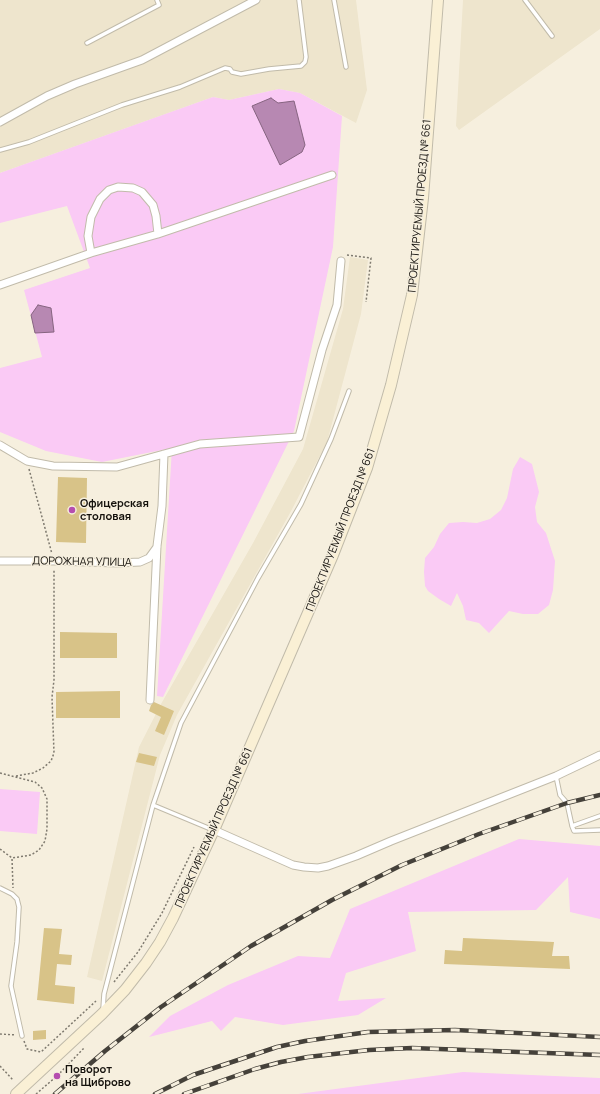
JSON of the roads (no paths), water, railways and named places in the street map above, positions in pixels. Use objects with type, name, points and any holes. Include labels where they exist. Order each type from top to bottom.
[{"type":"main road","name":"ПРОЕКТИРУЕМЫЙ ПРОЕЗД № 661","points":[[16,1094],[102,1014],[125,990],[160,942],[173,918],[214,830],[333,555],[367,468],[391,385],[412,295],[423,198],[438,0]]},
{"type":"street","points":[[0,122],[54,93],[142,60],[256,0]]},
{"type":"street","points":[[0,285],[91,253],[158,234],[332,175]]},
{"type":"street","points":[[91,253],[88,236],[91,217],[100,199],[109,190],[118,187],[133,188],[142,192],[153,205],[158,234]]},
{"type":"street","points":[[0,445],[27,461],[53,466],[117,467],[200,444],[299,437],[322,350],[337,305],[341,262]]},
{"type":"street","points":[[150,700],[157,546],[162,506],[164,454]]},
{"type":"street","name":"ДОРОЖНАЯ УЛИЦА","points":[[0,561],[140,562],[149,558],[157,546]]},
{"type":"street","points":[[214,830],[280,861],[304,868],[318,868],[356,856],[556,776],[600,755]]},
{"type":"lane","points":[[87,43],[159,5],[157,0]]},
{"type":"lane","points":[[0,150],[29,142],[122,105],[180,87],[225,68],[230,69],[232,72],[241,74],[269,69],[301,66],[305,62],[306,57],[299,0]]},
{"type":"lane","points":[[334,0],[346,67]]},
{"type":"lane","points":[[525,0],[552,36]]},
{"type":"lane","points":[[102,1014],[104,994],[152,805],[181,723],[258,578],[301,504],[331,439],[349,391]]},
{"type":"lane","points":[[556,776],[560,795],[567,803],[574,831],[600,830]]},
{"type":"lane","points":[[152,805],[214,830]]},
{"type":"lane","points":[[572,826],[600,816]]},
{"type":"lane","points":[[0,888],[12,894],[17,899],[19,907],[20,915],[11,986],[22,1036]]},
{"type":"railway","points":[[55,1094],[105,1051],[161,1007],[251,946],[332,900],[402,865],[479,834],[567,803],[600,795]]},
{"type":"railway","points":[[155,1094],[193,1075],[277,1047],[305,1041],[368,1032],[455,1030],[600,1037]]},
{"type":"railway","points":[[184,1094],[255,1069],[281,1062],[308,1057],[369,1050],[412,1048],[600,1055]]},
{"type":"place","name":"Офицерская столовая","points":[[72,510]]},
{"type":"place","name":"Поворот на Щиброво","points":[[57,1076]]}]
